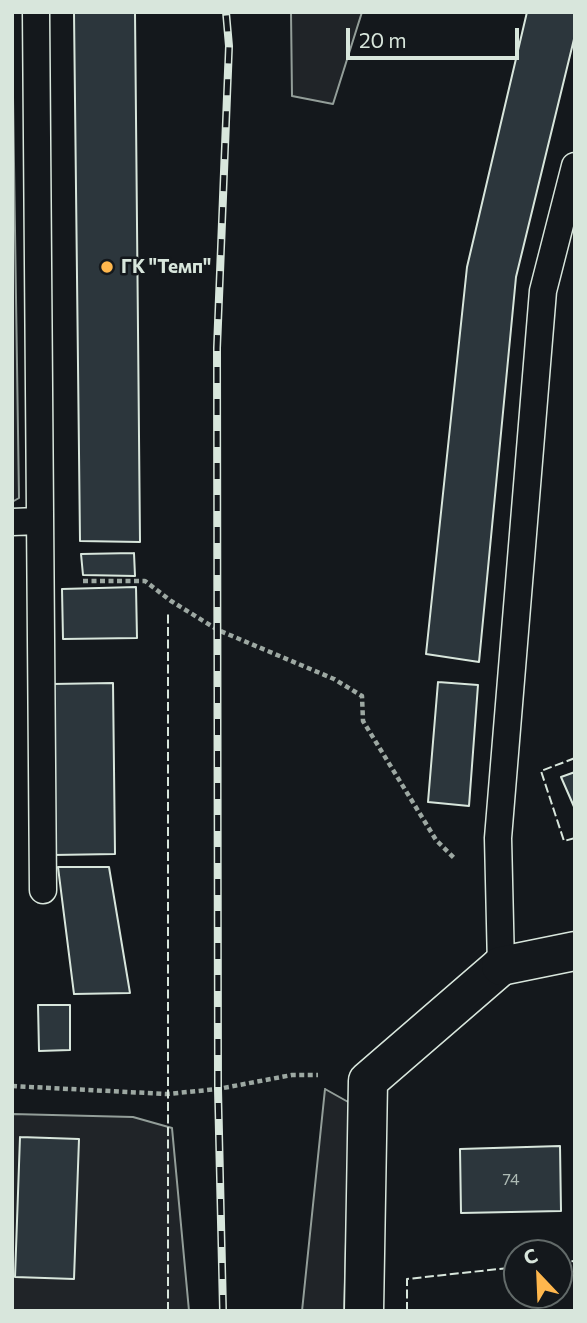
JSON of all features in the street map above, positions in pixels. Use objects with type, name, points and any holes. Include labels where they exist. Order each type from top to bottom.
[{"type":"street","points":[[364,1311],[368,1081],[502,967],[575,951]]},
{"type":"lane","points":[[36,12],[43,890]]},
{"type":"lane","points":[[502,967],[498,838],[543,291],[575,166]]},
{"type":"lane","points":[[12,522],[40,526]]},
{"type":"path","points":[[40,526],[68,581],[145,580],[171,601],[218,631],[334,679],[362,696],[363,721],[436,840],[499,902]]},
{"type":"path","points":[[12,1086],[167,1094],[218,1089],[292,1075],[316,1075]]},
{"type":"shaded area","points":[[291,12],[362,12],[333,104],[292,96]]},
{"type":"shaded area","points":[[12,30],[19,498],[12,502]]},
{"type":"shaded area","points":[[325,1089],[350,1103],[344,1311],[302,1311]]},
{"type":"shaded area","points":[[12,1114],[133,1117],[172,1128],[189,1311],[12,1311]]},
{"type":"building","name":"ГК \"Темп\"","points":[[74,12],[135,12],[140,542],[80,541]]},
{"type":"building","points":[[527,12],[575,12],[575,35],[516,277],[479,662],[426,654],[467,267]]},
{"type":"building","points":[[134,553],[135,576],[83,575],[81,554]]},
{"type":"building","points":[[136,587],[137,638],[63,639],[62,589]]},
{"type":"building","points":[[438,682],[478,685],[469,806],[428,802]]},
{"type":"building","points":[[113,683],[115,854],[53,855],[52,684]]},
{"type":"building","points":[[575,772],[575,809],[561,777]]},
{"type":"building","points":[[58,867],[109,867],[130,993],[74,994]]},
{"type":"building","points":[[38,1005],[70,1005],[70,1050],[39,1051]]},
{"type":"building","points":[[20,1137],[79,1139],[74,1279],[15,1277]]},
{"type":"building","points":[[560,1146],[561,1211],[461,1213],[460,1149]]},
{"type":"railway","points":[[223,1311],[218,1089],[217,348],[229,46],[226,12]]},
{"type":"fence","points":[[168,612],[168,1311]]},
{"type":"fence","points":[[575,758],[541,771],[564,841],[575,838]]},
{"type":"fence","points":[[407,1311],[407,1279],[503,1269]]},
{"type":"place","name":"ГК \"Темп\"","points":[[107,267]]}]
